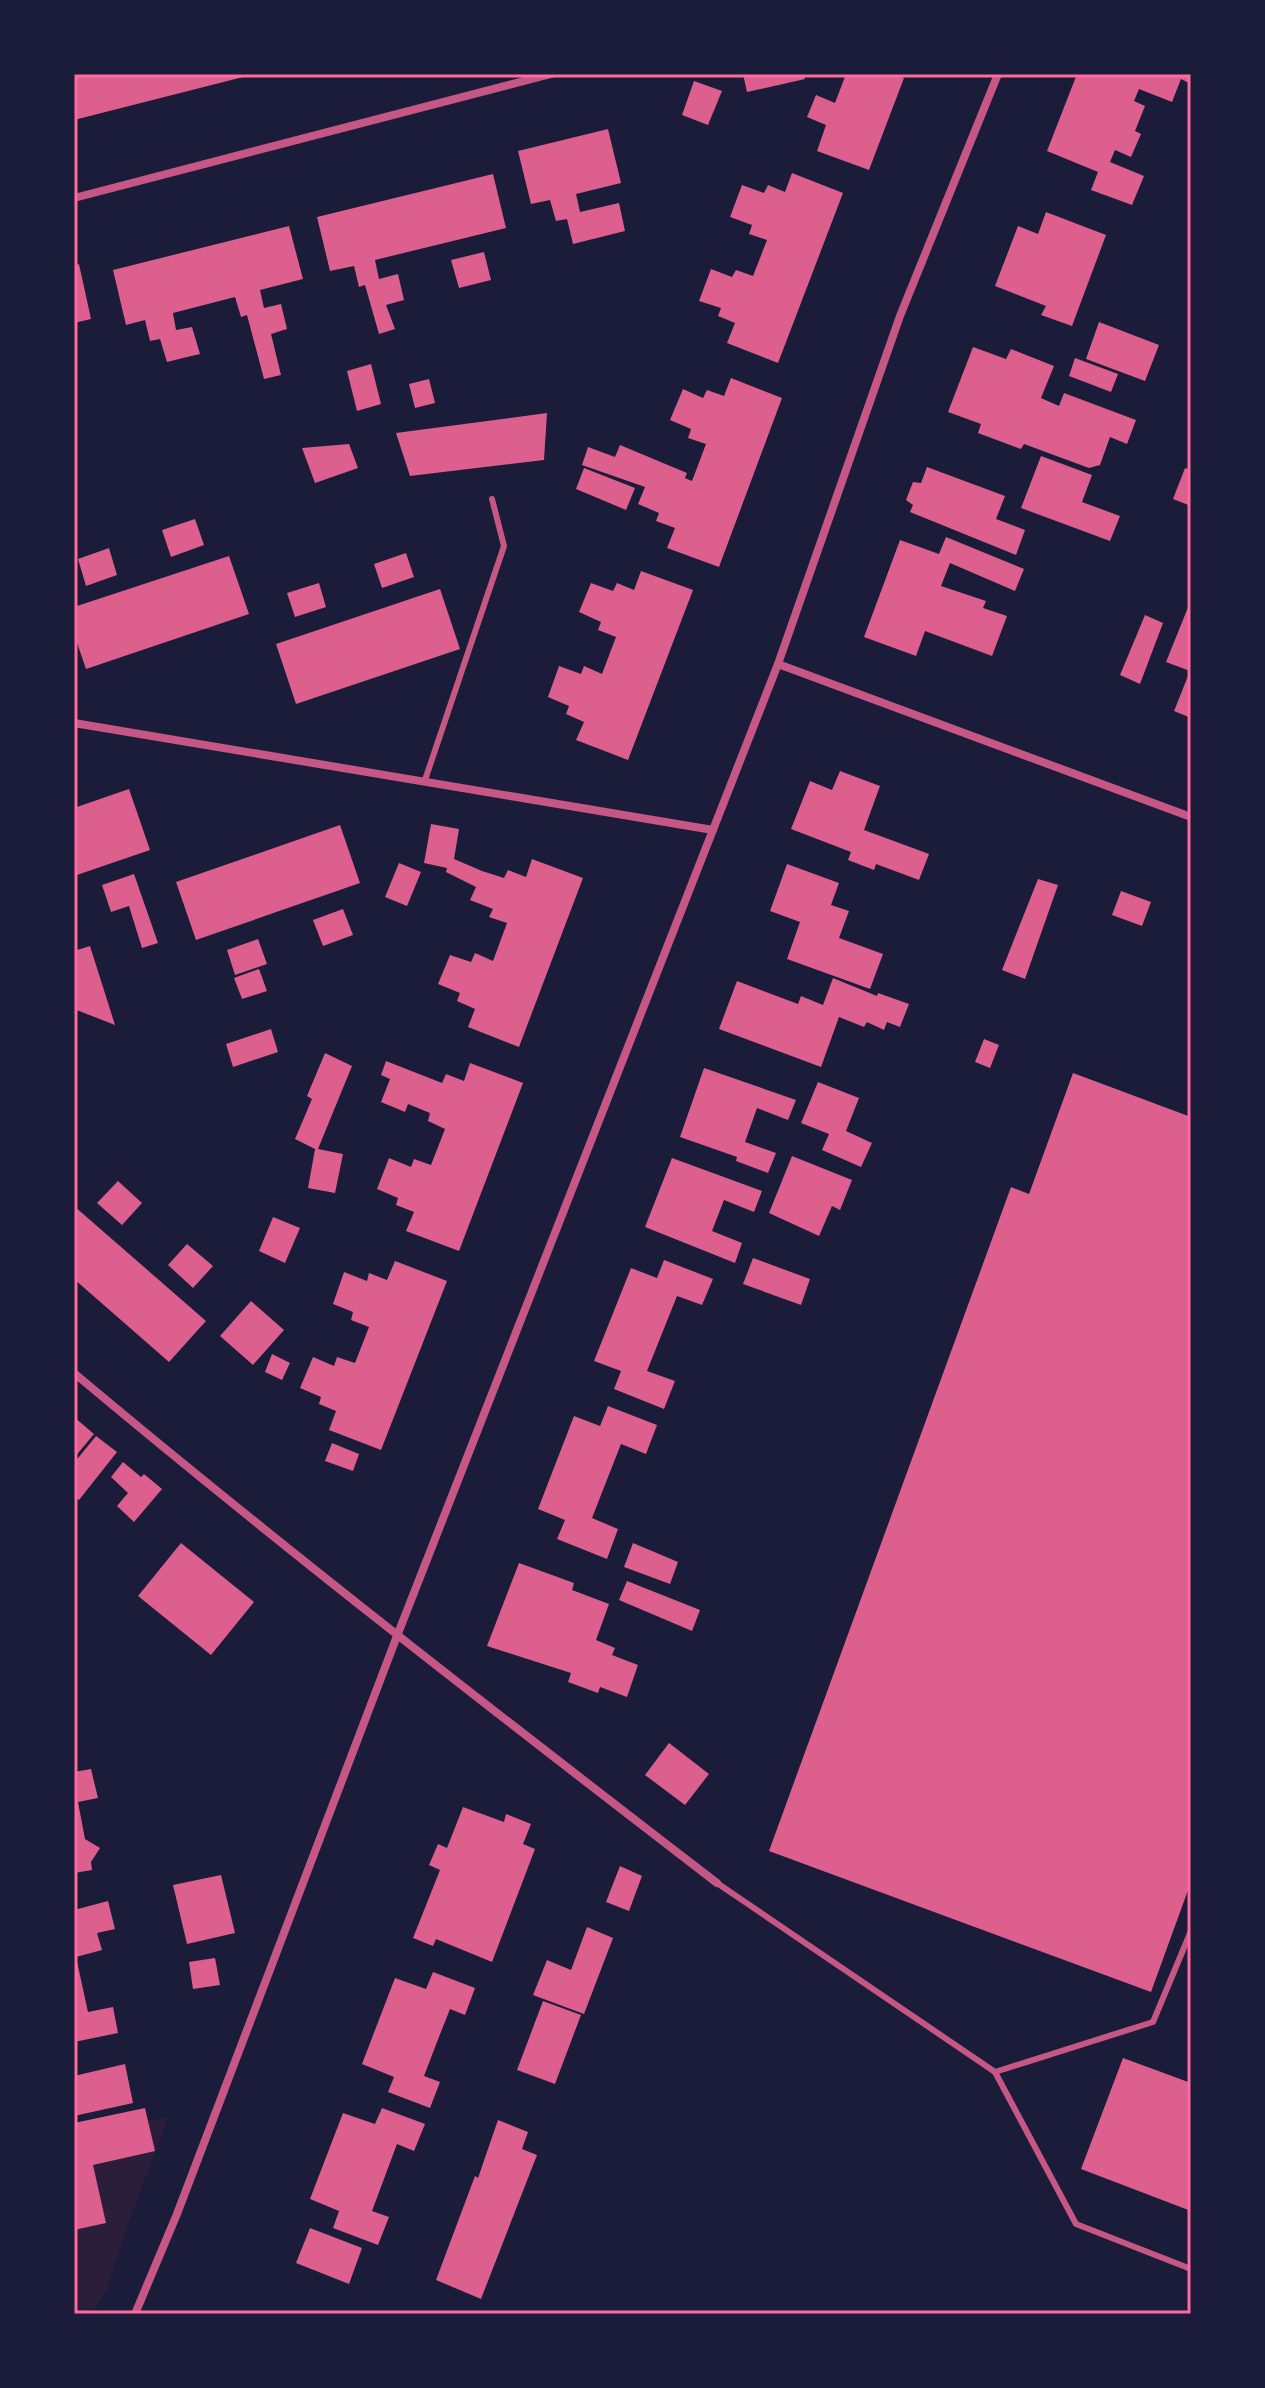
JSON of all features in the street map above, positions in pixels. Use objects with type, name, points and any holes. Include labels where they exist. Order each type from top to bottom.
[{"type":"street","points":[[74,198],[551,74]]},
{"type":"street","points":[[135,2314],[177,2214],[397,1636],[778,664],[900,316],[998,74]]},
{"type":"street","points":[[778,664],[1191,817]]},
{"type":"street","points":[[74,723],[713,830]]},
{"type":"street","points":[[74,1373],[220,1495],[397,1636],[717,1883]]},
{"type":"lane","points":[[425,780],[504,546],[492,499]]},
{"type":"lane","points":[[717,1883],[995,2072],[1076,2224],[1191,2269]]},
{"type":"lane","points":[[995,2072],[1153,2022],[1191,1931]]},
{"type":"shaded area","points":[[168,2117],[107,2289],[92,2314],[74,2314],[74,2134]]},
{"type":"building","points":[[74,74],[251,74],[251,75],[74,120]]},
{"type":"building","points":[[743,74],[803,74],[805,79],[747,92]]},
{"type":"building","points":[[846,74],[893,74],[904,78],[869,170],[817,151],[826,125],[807,117],[816,95],[835,103]]},
{"type":"building","points":[[1077,74],[1128,74],[1134,77],[1135,74],[1191,74],[1191,84],[1181,79],[1172,102],[1139,89],[1134,101],[1145,106],[1135,131],[1141,134],[1131,157],[1115,150],[1110,162],[1144,176],[1132,205],[1091,190],[1098,172],[1047,151]]},
{"type":"building","points":[[694,81],[722,91],[708,125],[682,115]]},
{"type":"building","points":[[608,129],[621,183],[576,194],[580,212],[619,203],[625,231],[573,244],[567,219],[556,221],[550,200],[531,204],[518,151]]},
{"type":"building","points":[[792,173],[843,193],[778,363],[727,343],[735,323],[718,316],[721,308],[699,301],[711,269],[732,277],[736,270],[753,276],[767,240],[749,234],[752,225],[730,217],[742,185],[764,193],[768,185],[785,192]]},
{"type":"building","points":[[493,174],[506,228],[375,260],[379,279],[398,274],[404,300],[386,305],[395,329],[379,334],[365,285],[359,287],[354,266],[330,271],[317,217]]},
{"type":"building","points":[[1046,212],[1106,235],[1072,326],[1041,315],[1046,306],[995,286],[1018,226],[1038,234]]},
{"type":"building","points":[[289,226],[303,279],[260,290],[264,308],[281,304],[287,329],[271,334],[281,375],[264,379],[247,315],[241,317],[235,297],[173,313],[176,330],[192,327],[200,354],[167,362],[160,339],[150,341],[145,320],[126,325],[113,270]]},
{"type":"building","points":[[484,252],[491,280],[459,288],[451,260]]},
{"type":"building","points":[[79,264],[91,319],[74,323],[74,266]]},
{"type":"building","points":[[1099,322],[1159,345],[1145,381],[1086,359]]},
{"type":"building","points":[[973,347],[1006,359],[1011,349],[1054,366],[1041,398],[1059,406],[1064,393],[1136,420],[1127,444],[1110,437],[1100,465],[1089,468],[1024,444],[1021,449],[978,433],[981,424],[948,412]]},
{"type":"building","points":[[1075,358],[1118,374],[1111,392],[1069,376]]},
{"type":"building","points":[[371,364],[381,404],[357,411],[347,371]]},
{"type":"building","points":[[731,378],[782,398],[719,567],[667,548],[675,528],[656,521],[659,513],[638,504],[645,487],[582,465],[588,447],[615,457],[620,445],[687,473],[685,478],[692,481],[706,444],[688,438],[691,429],[670,420],[683,389],[703,398],[707,390],[724,396]]},
{"type":"building","points":[[429,379],[435,403],[415,408],[409,384]]},
{"type":"building","points":[[547,413],[544,460],[410,476],[396,433]]},
{"type":"building","points":[[349,444],[358,468],[315,483],[302,448]]},
{"type":"building","points":[[1041,456],[1092,475],[1082,502],[1120,516],[1110,541],[1021,508]]},
{"type":"building","points":[[927,467],[1005,496],[996,519],[1025,530],[1016,555],[910,512],[913,505],[906,500],[913,482],[921,483]]},
{"type":"building","points":[[584,468],[635,488],[626,510],[576,489]]},
{"type":"building","points":[[1185,468],[1191,470],[1191,506],[1173,499]]},
{"type":"building","points":[[195,519],[204,545],[171,557],[162,530]]},
{"type":"building","points":[[946,537],[1024,569],[1015,591],[950,563],[941,586],[986,601],[983,608],[1007,616],[992,656],[925,631],[916,656],[864,637],[900,540],[939,554]]},
{"type":"building","points":[[109,548],[117,575],[86,586],[78,559]]},
{"type":"building","points":[[406,553],[414,577],[382,588],[374,564]]},
{"type":"building","points":[[229,556],[249,614],[86,669],[74,634],[74,607]]},
{"type":"building","points":[[641,571],[693,590],[628,760],[576,740],[584,722],[566,714],[569,706],[548,697],[559,666],[581,674],[584,666],[602,674],[616,637],[598,630],[601,622],[579,612],[591,583],[613,591],[617,583],[634,590]]},
{"type":"building","points":[[319,583],[326,607],[295,617],[287,593]]},
{"type":"building","points":[[440,589],[460,649],[296,704],[276,644]]},
{"type":"building","points":[[1191,600],[1191,718],[1174,711],[1190,671],[1166,662]]},
{"type":"building","points":[[1145,615],[1163,623],[1140,684],[1120,675]]},
{"type":"building","points":[[840,771],[880,786],[864,830],[929,854],[919,880],[876,864],[874,870],[848,860],[851,852],[791,829],[810,781],[832,790]]},
{"type":"building","points":[[129,789],[150,850],[74,876],[74,808]]},
{"type":"building","points":[[431,824],[459,829],[454,859],[482,871],[504,878],[508,870],[526,877],[532,859],[583,878],[519,1047],[468,1027],[475,1009],[457,1001],[460,993],[438,984],[450,955],[471,962],[475,953],[493,961],[507,923],[489,917],[493,909],[470,900],[476,887],[446,872],[447,868],[424,863]]},
{"type":"building","points":[[340,825],[360,883],[196,940],[176,882]]},
{"type":"building","points":[[399,863],[421,872],[407,906],[385,897]]},
{"type":"building","points":[[787,864],[839,883],[831,905],[849,911],[839,938],[883,954],[870,989],[787,959],[800,922],[770,911]]},
{"type":"building","points":[[134,874],[158,943],[142,948],[129,906],[111,912],[102,885]]},
{"type":"building","points":[[1038,879],[1058,885],[1025,979],[1002,970]]},
{"type":"building","points":[[1121,891],[1151,902],[1142,926],[1112,915]]},
{"type":"building","points":[[343,909],[353,935],[323,946],[313,920]]},
{"type":"building","points":[[258,939],[267,964],[235,975],[227,950]]},
{"type":"building","points":[[90,946],[115,1025],[74,1009],[74,951]]},
{"type":"building","points":[[259,969],[267,991],[242,999],[234,978]]},
{"type":"building","points":[[833,978],[877,996],[878,993],[909,1004],[900,1027],[887,1022],[884,1030],[867,1022],[864,1027],[839,1017],[821,1067],[719,1029],[737,981],[798,1004],[801,996],[823,1005]]},
{"type":"building","points":[[271,1029],[278,1052],[233,1067],[226,1044]]},
{"type":"building","points":[[984,1039],[999,1045],[990,1068],[975,1062]]},
{"type":"building","points":[[325,1053],[352,1066],[318,1149],[343,1154],[335,1193],[308,1188],[315,1149],[295,1139],[312,1099],[307,1096]]},
{"type":"building","points":[[386,1061],[442,1083],[446,1074],[464,1081],[470,1063],[523,1083],[459,1251],[406,1231],[414,1212],[396,1205],[398,1198],[377,1189],[389,1158],[411,1167],[414,1159],[431,1165],[445,1129],[428,1121],[430,1113],[408,1104],[405,1112],[381,1102],[390,1079],[381,1075]]},
{"type":"building","points":[[704,1068],[796,1100],[788,1120],[757,1108],[745,1142],[776,1153],[768,1173],[736,1161],[737,1157],[680,1137]]},
{"type":"building","points":[[1073,1073],[1191,1117],[1191,1882],[1151,1992],[769,1851],[1011,1187],[1029,1194]]},
{"type":"building","points":[[818,1082],[859,1098],[846,1131],[872,1143],[861,1167],[822,1150],[829,1134],[801,1123]]},
{"type":"building","points":[[792,1156],[852,1180],[840,1210],[832,1206],[819,1236],[769,1213]]},
{"type":"building","points":[[672,1158],[762,1191],[754,1212],[724,1200],[712,1231],[742,1243],[735,1263],[645,1227]]},
{"type":"building","points":[[118,1181],[142,1203],[122,1225],[97,1203]]},
{"type":"building","points":[[74,1206],[206,1321],[169,1362],[74,1279]]},
{"type":"building","points":[[273,1217],[300,1228],[285,1263],[259,1251]]},
{"type":"building","points":[[187,1244],[213,1266],[193,1288],[168,1265]]},
{"type":"building","points":[[753,1258],[810,1279],[801,1305],[743,1284]]},
{"type":"building","points":[[664,1260],[713,1279],[702,1305],[677,1296],[647,1371],[675,1381],[664,1409],[614,1389],[621,1371],[594,1361],[631,1268],[657,1278]]},
{"type":"building","points":[[395,1261],[447,1281],[381,1450],[329,1430],[336,1411],[319,1404],[321,1397],[300,1388],[313,1357],[334,1366],[337,1357],[355,1363],[369,1327],[351,1320],[353,1312],[333,1304],[344,1272],[367,1281],[369,1273],[387,1280]]},
{"type":"building","points":[[251,1301],[284,1330],[253,1365],[220,1336]]},
{"type":"building","points":[[272,1354],[290,1363],[282,1380],[265,1372]]},
{"type":"building","points":[[608,1406],[657,1425],[646,1454],[621,1444],[592,1518],[618,1529],[607,1559],[557,1539],[565,1520],[538,1509],[574,1416],[600,1426]]},
{"type":"building","points":[[74,1417],[94,1434],[74,1458]]},
{"type":"building","points":[[96,1436],[117,1452],[79,1500],[74,1496],[74,1463]]},
{"type":"building","points":[[332,1443],[359,1454],[353,1471],[325,1461]]},
{"type":"building","points":[[123,1462],[162,1489],[134,1522],[117,1506],[128,1493],[111,1477]]},
{"type":"building","points":[[181,1543],[254,1602],[211,1655],[138,1596]]},
{"type":"building","points":[[633,1543],[678,1562],[670,1584],[624,1567]]},
{"type":"building","points":[[519,1563],[574,1583],[572,1590],[609,1604],[596,1640],[615,1648],[612,1655],[638,1665],[627,1697],[600,1687],[598,1693],[568,1682],[571,1673],[487,1646]]},
{"type":"building","points":[[627,1581],[700,1610],[692,1631],[619,1600]]},
{"type":"building","points":[[669,1743],[709,1774],[685,1805],[645,1775]]},
{"type":"building","points":[[91,1769],[98,1798],[78,1802],[85,1839],[100,1848],[91,1862],[92,1870],[74,1873],[74,1772]]},
{"type":"building","points":[[463,1807],[504,1822],[506,1814],[531,1824],[523,1844],[535,1849],[492,1962],[436,1939],[433,1946],[413,1938],[440,1870],[429,1865],[438,1844],[447,1848]]},
{"type":"building","points":[[620,1866],[642,1876],[629,1911],[606,1902]]},
{"type":"building","points":[[221,1875],[235,1933],[187,1944],[173,1885]]},
{"type":"building","points":[[108,1901],[115,1929],[97,1933],[102,1950],[76,1957],[88,2012],[113,2007],[118,2033],[74,2042],[74,1910]]},
{"type":"building","points":[[587,1927],[613,1938],[584,2014],[533,1995],[547,1960],[571,1970]]},
{"type":"building","points":[[215,1958],[220,1985],[193,1989],[189,1962]]},
{"type":"building","points":[[433,1972],[475,1988],[465,2015],[450,2009],[424,2076],[440,2082],[430,2108],[388,2092],[394,2077],[362,2064],[395,1978],[426,1989]]},
{"type":"building","points":[[543,2001],[581,2015],[555,2084],[517,2070]]},
{"type":"building","points":[[1123,2058],[1191,2083],[1191,2211],[1081,2169]]},
{"type":"building","points":[[125,2064],[133,2103],[74,2116],[74,2076]]},
{"type":"building","points":[[145,2108],[155,2151],[93,2165],[106,2223],[74,2230],[74,2123]]},
{"type":"building","points":[[382,2108],[425,2124],[414,2151],[397,2144],[372,2211],[389,2217],[378,2245],[333,2228],[339,2211],[310,2199],[343,2113],[375,2124]]},
{"type":"building","points":[[498,2120],[528,2132],[522,2149],[537,2155],[481,2299],[436,2280]]},
{"type":"building","points":[[310,2228],[362,2248],[349,2284],[296,2263]]}]
